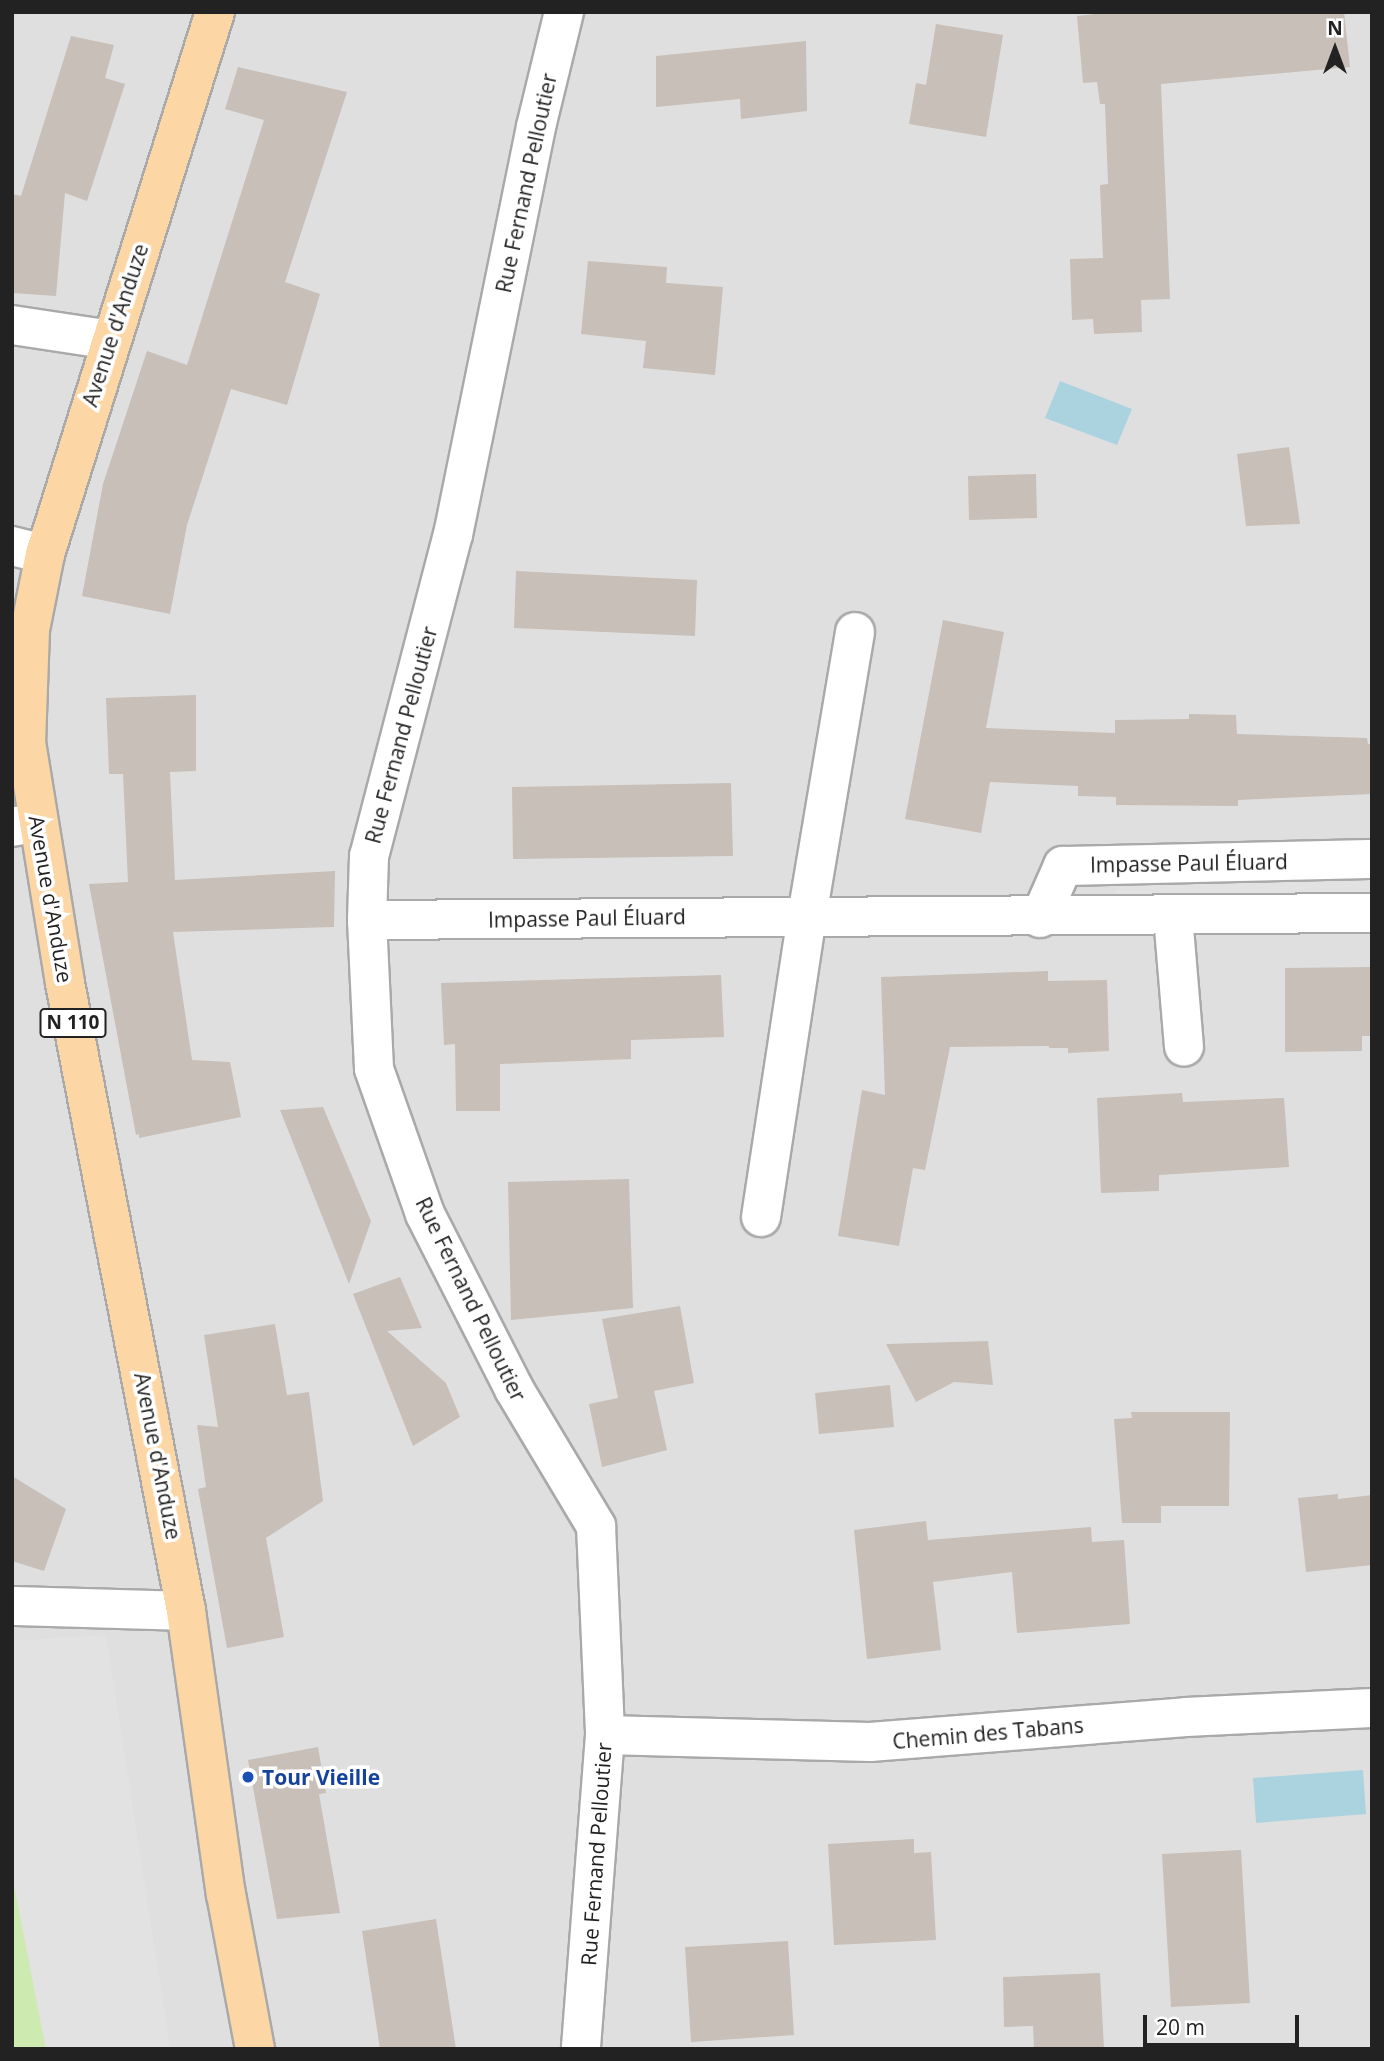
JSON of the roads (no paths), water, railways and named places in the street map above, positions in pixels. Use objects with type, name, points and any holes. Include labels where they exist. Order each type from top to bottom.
[{"type":"main road","name":"Avenue d'Anduze","points":[[215,12],[111,340],[29,550],[30,630],[25,825],[65,983],[186,1611],[226,1894],[255,2049]]},
{"type":"street","name":"Rue Fernand Pelloutier","points":[[564,12],[536,127],[453,534],[369,856],[367,920],[374,1069],[425,1213],[514,1389],[596,1526],[605,1735],[581,2049]]},
{"type":"street","points":[[12,325],[111,340]]},
{"type":"street","points":[[761,1217],[807,916],[855,632]]},
{"type":"street","name":"Impasse Paul Éluard","points":[[1040,918],[1063,866],[1372,859]]},
{"type":"street","name":"Impasse Paul Éluard","points":[[367,920],[807,916],[1040,918],[1372,913]]},
{"type":"street","points":[[1173,916],[1184,1046]]},
{"type":"street","points":[[12,1606],[186,1611]]},
{"type":"street","name":"Chemin des Tabans","points":[[605,1735],[870,1742],[1186,1717],[1372,1708]]},
{"type":"water","points":[[1060,381],[1132,409],[1117,445],[1045,418]]},
{"type":"water","points":[[1363,1770],[1366,1814],[1256,1823],[1253,1778]]},
{"type":"place","name":"Tour Vieille","points":[[248,1777]]}]
